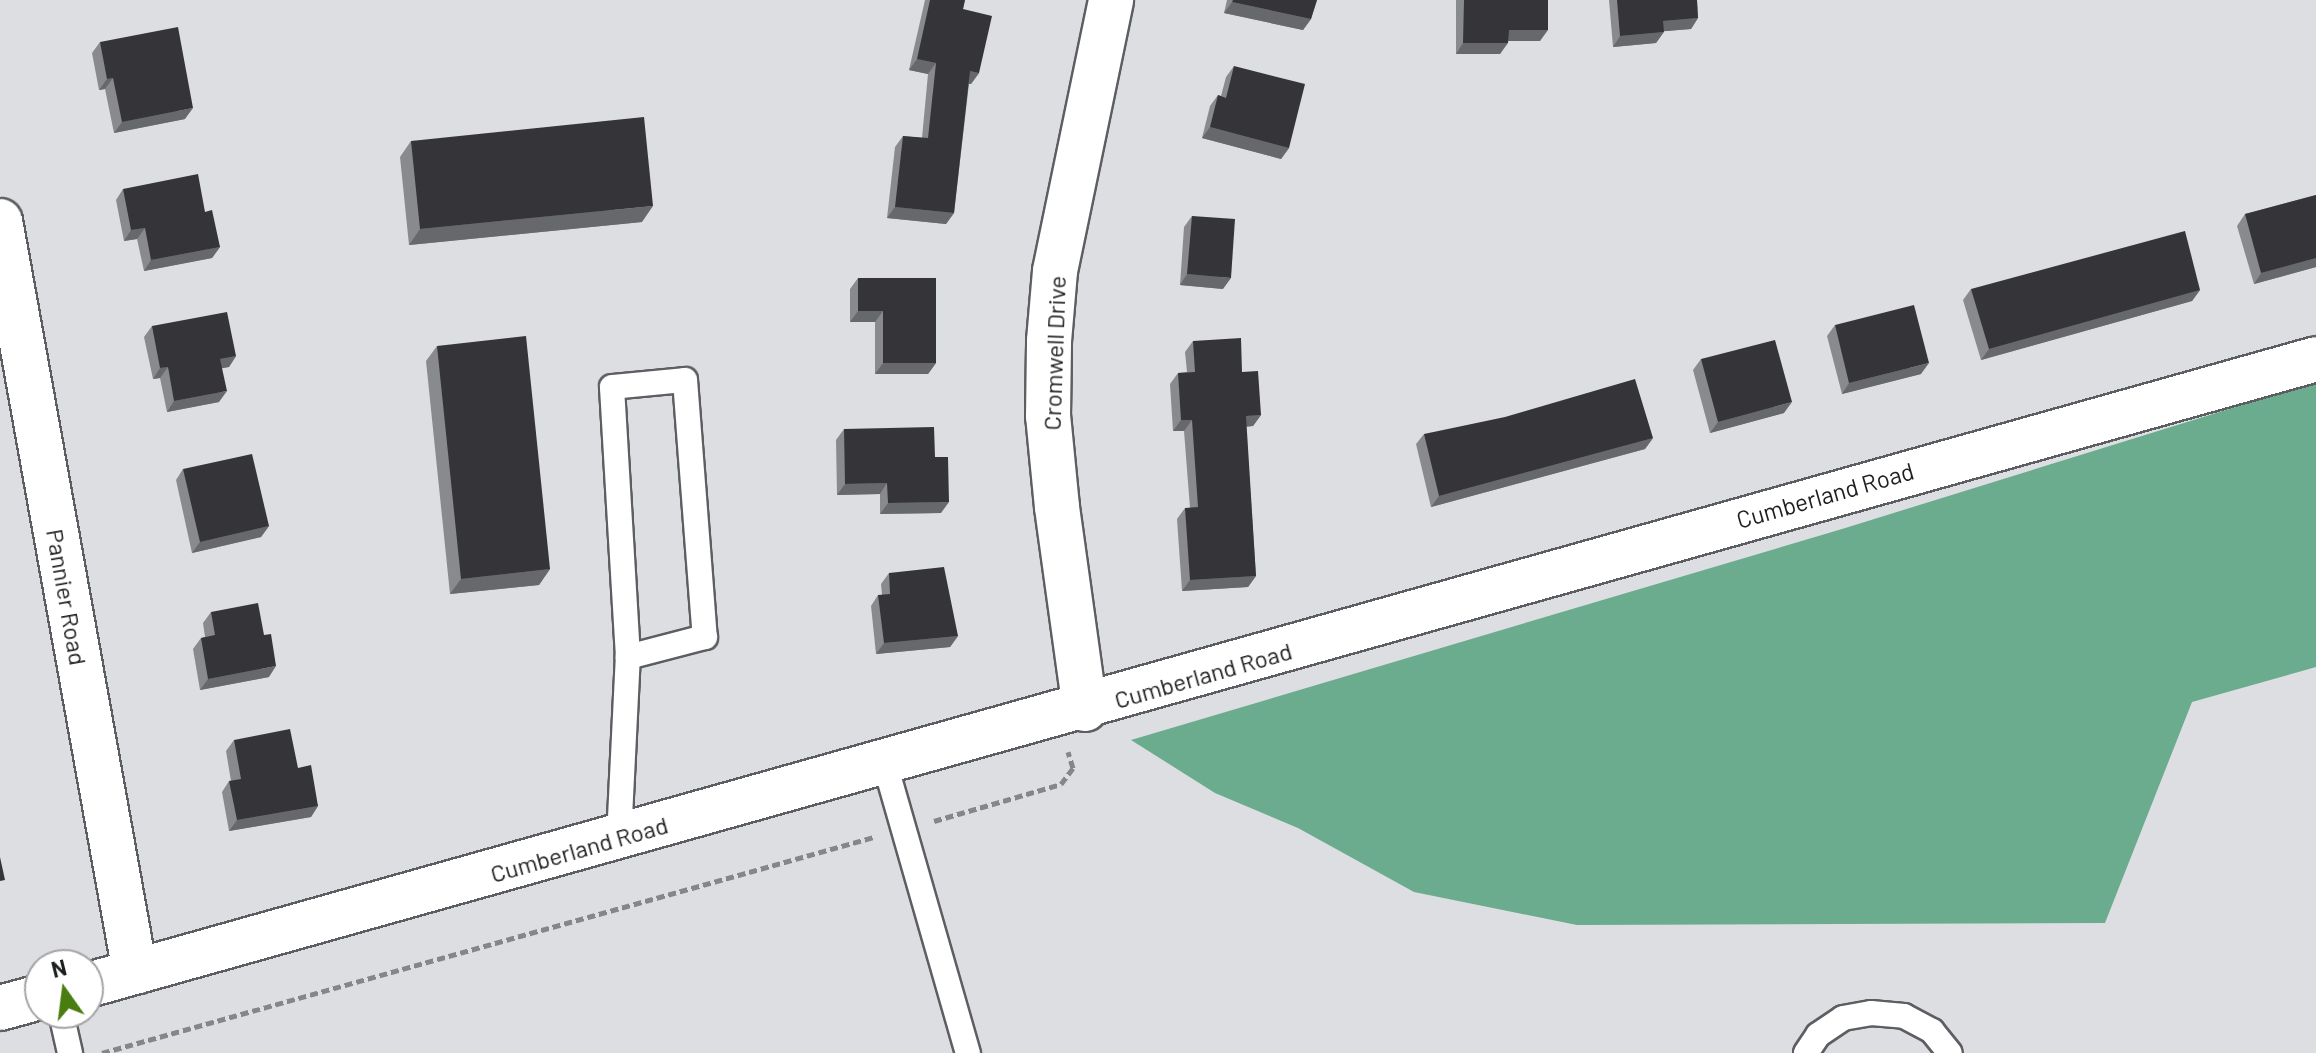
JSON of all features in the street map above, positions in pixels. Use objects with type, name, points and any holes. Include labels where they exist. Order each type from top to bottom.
[{"type":"main road","name":"Cromwell Drive","points":[[1071,713],[1048,416],[1049,341],[1055,271],[1111,0]]},
{"type":"main road","name":"Pannier Road","points":[[0,221],[135,972]]},
{"type":"main road","name":"Cumberland Road","points":[[104,981],[1071,713],[2316,359]]},
{"type":"main road","points":[[0,1008],[24,1001]]},
{"type":"lane","points":[[619,838],[628,657],[612,387],[685,380],[705,637],[628,657]]},
{"type":"lane","points":[[885,764],[968,1053]]},
{"type":"lane","points":[[1806,1053],[1818,1035],[1843,1018],[1871,1013],[1904,1016],[1932,1031],[1950,1053]]},
{"type":"lane","points":[[65,1029],[70,1053]]},
{"type":"path","points":[[101,1053],[903,829],[1069,779],[1073,768],[1071,713]]},
{"type":"green space","points":[[2316,382],[2316,667],[2192,702],[2105,923],[1577,925],[1414,892],[1298,828],[1215,793],[1131,740],[1842,529]]},
{"type":"building","points":[[930,0],[965,0],[963,9],[992,16],[979,73],[970,71],[954,213],[895,207],[903,136],[928,138],[936,63],[917,59]]},
{"type":"building","points":[[1233,0],[1317,0],[1311,19]]},
{"type":"building","points":[[1464,0],[1548,0],[1548,30],[1509,30],[1508,43],[1463,43]]},
{"type":"building","points":[[1617,0],[1697,0],[1698,18],[1663,21],[1664,32],[1620,36]]},
{"type":"building","points":[[178,27],[193,108],[122,122],[113,78],[107,79],[100,42]]},
{"type":"building","points":[[1234,66],[1305,84],[1289,148],[1210,127],[1218,95],[1226,98]]},
{"type":"building","points":[[644,117],[653,206],[420,229],[411,141]]},
{"type":"building","points":[[198,174],[205,212],[212,210],[220,247],[151,260],[145,228],[131,230],[123,189]]},
{"type":"building","points":[[2316,195],[2316,258],[2261,273],[2245,214]]},
{"type":"building","points":[[1192,216],[1235,219],[1231,278],[1187,274]]},
{"type":"building","points":[[2185,231],[2200,290],[1989,349],[1971,289]]},
{"type":"building","points":[[858,278],[936,278],[936,363],[883,363],[883,311],[858,311]]},
{"type":"building","points":[[1914,305],[1929,363],[1849,383],[1835,325]]},
{"type":"building","points":[[227,312],[236,356],[220,359],[227,391],[174,401],[168,367],[160,368],[152,326]]},
{"type":"building","points":[[526,336],[550,569],[461,579],[437,346]]},
{"type":"building","points":[[1241,338],[1242,372],[1258,371],[1261,415],[1246,416],[1256,576],[1190,580],[1185,508],[1198,507],[1192,420],[1181,420],[1178,373],[1195,372],[1193,341]]},
{"type":"building","points":[[1775,340],[1792,402],[1718,422],[1701,359]]},
{"type":"building","points":[[1635,379],[1653,438],[1439,496],[1424,434],[1505,417]]},
{"type":"building","points":[[934,427],[935,457],[948,457],[949,502],[888,503],[887,483],[845,484],[844,429]]},
{"type":"building","points":[[252,454],[269,526],[200,542],[183,469]]},
{"type":"building","points":[[944,567],[958,636],[884,643],[878,595],[890,594],[889,573]]},
{"type":"building","points":[[258,603],[264,635],[271,634],[276,666],[208,679],[201,638],[215,635],[211,612]]},
{"type":"building","points":[[290,729],[298,768],[311,765],[318,806],[237,820],[229,781],[241,779],[234,740]]},
{"type":"building","points":[[0,857],[5,880],[0,881]]}]
